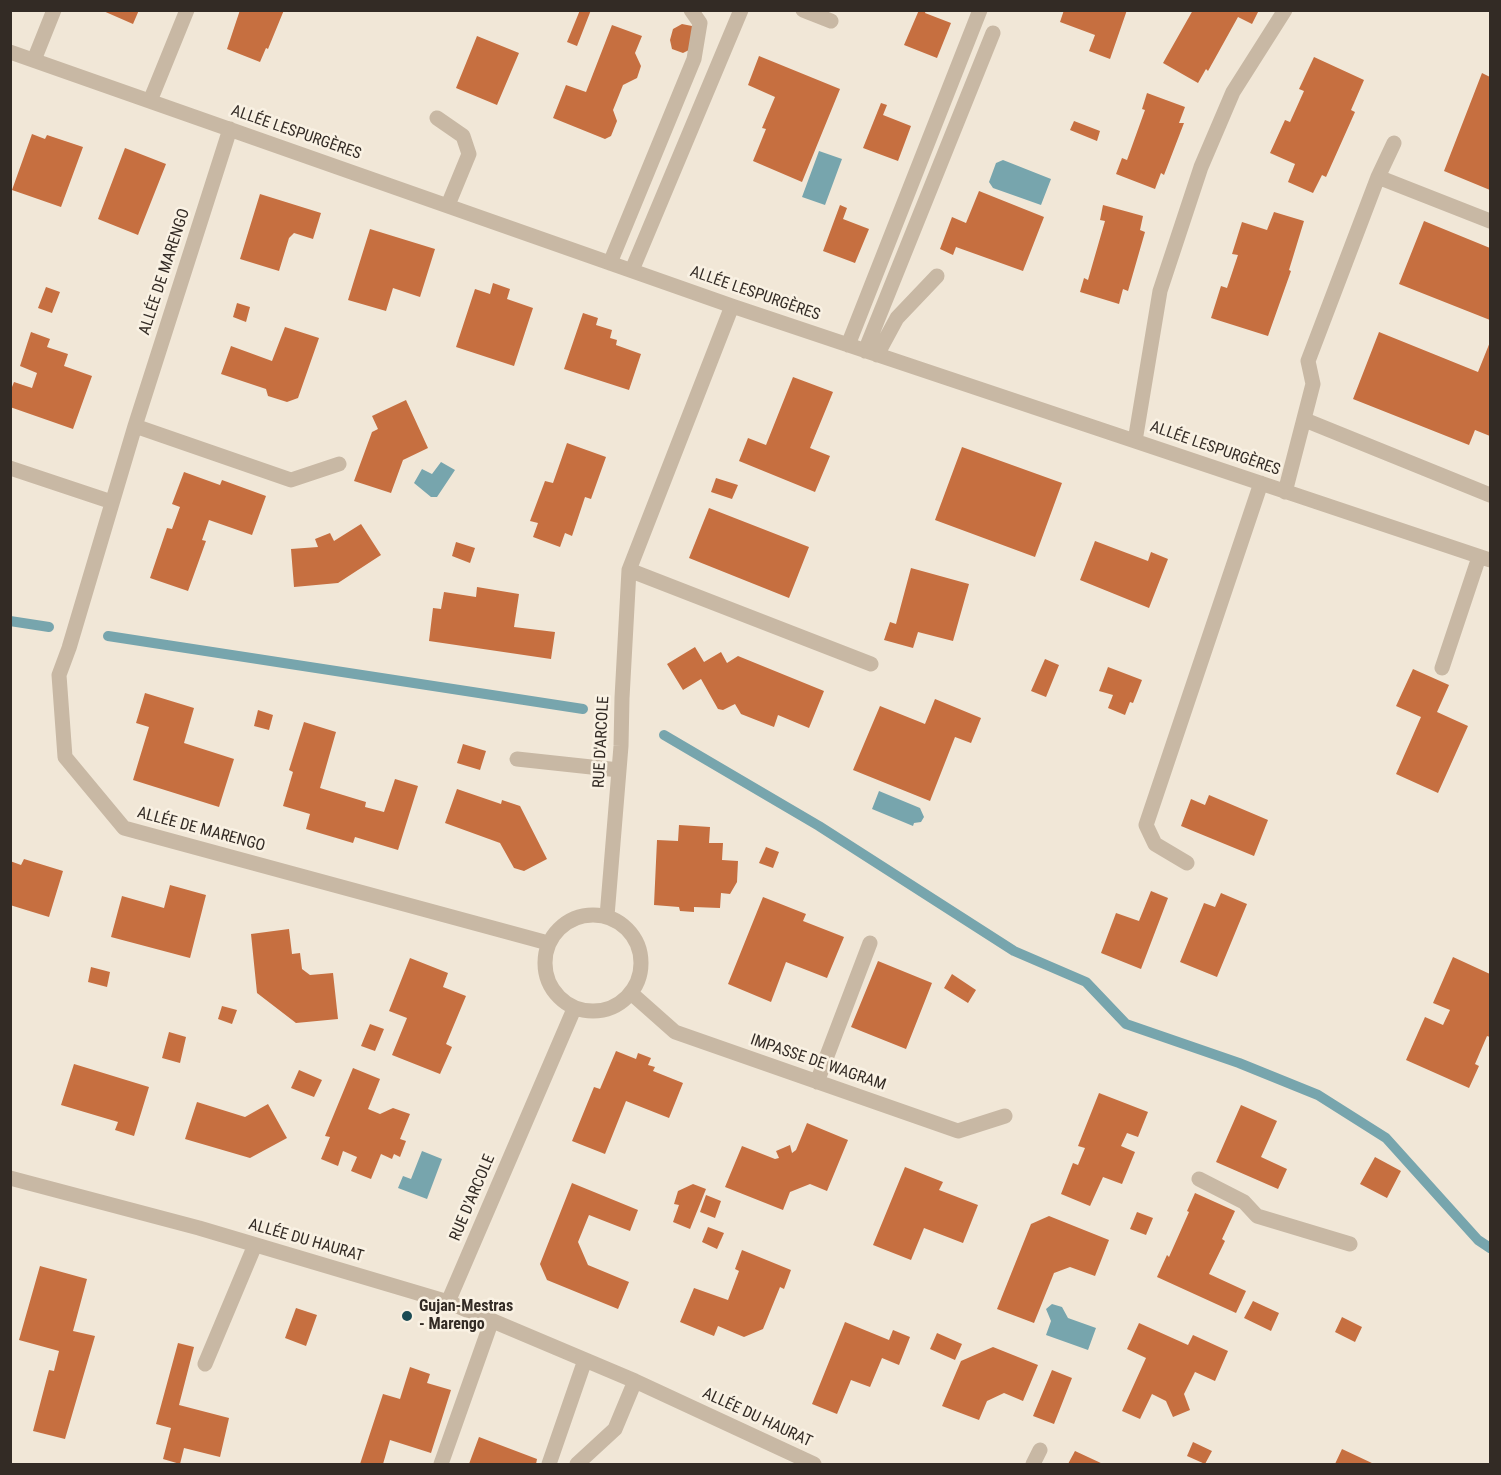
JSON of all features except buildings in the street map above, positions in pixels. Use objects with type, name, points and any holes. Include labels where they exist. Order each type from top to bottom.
[{"type":"street","points":[[34,60],[54,10]]},
{"type":"street","points":[[150,101],[187,10]]},
{"type":"street","points":[[610,263],[694,58],[700,24],[691,10]]},
{"type":"street","points":[[632,270],[741,10]]},
{"type":"street","points":[[803,10],[831,21]]},
{"type":"street","points":[[848,345],[980,10]]},
{"type":"street","points":[[1135,441],[1160,291],[1201,167],[1233,92],[1286,10]]},
{"type":"street","points":[[871,353],[993,33]]},
{"type":"street","name":"ALLÉE LESPURGÈRES","points":[[10,52],[732,306],[1485,558]]},
{"type":"street","points":[[437,118],[463,136],[469,153],[448,206]]},
{"type":"street","name":"ALLÉE DE MARENGO","points":[[230,129],[135,426],[59,675],[65,757],[124,828],[548,943]]},
{"type":"street","points":[[1285,492],[1313,384],[1308,362],[1378,177],[1394,143]]},
{"type":"street","points":[[1378,177],[1491,221]]},
{"type":"street","points":[[871,353],[897,318],[937,276]]},
{"type":"street","name":"RUE D'ARCOLE","points":[[607,916],[621,746],[629,570],[732,306]]},
{"type":"street","points":[[1305,420],[1491,495]]},
{"type":"street","points":[[135,426],[291,480],[339,465]]},
{"type":"street","points":[[10,468],[112,502]]},
{"type":"street","points":[[1187,863],[1155,844],[1146,825],[1261,483]]},
{"type":"street","points":[[1442,668],[1485,558]]},
{"type":"street","points":[[629,570],[871,664]]},
{"type":"street","points":[[517,759],[619,770]]},
{"type":"street","points":[[585,914],[607,916],[625,925],[638,941],[643,963],[639,984],[631,993],[604,1012],[574,1009],[551,989],[544,968],[548,943],[566,922],[585,914]]},
{"type":"street","points":[[817,1082],[870,943]]},
{"type":"street","name":"IMPASSE DE WAGRAM","points":[[631,993],[675,1032],[958,1131],[1005,1116]]},
{"type":"street","name":"RUE D'ARCOLE","points":[[448,1302],[574,1009]]},
{"type":"street","name":"ALLÉE DU HAURAT","points":[[10,1178],[255,1245],[448,1302],[635,1381],[814,1464]]},
{"type":"street","points":[[1199,1179],[1244,1202],[1257,1216],[1350,1244]]},
{"type":"street","points":[[205,1364],[255,1245]]},
{"type":"street","points":[[441,1464],[492,1320]]},
{"type":"street","points":[[549,1464],[585,1360]]},
{"type":"street","points":[[577,1464],[615,1429],[635,1381]]},
{"type":"street","points":[[1033,1464],[1040,1450]]},
{"type":"water","points":[[819,151],[842,159],[825,205],[802,197]]},
{"type":"water","points":[[1003,160],[1051,179],[1041,205],[993,188],[989,182],[996,163]]},
{"type":"water","points":[[441,462],[455,470],[437,497],[431,497],[414,483],[422,469],[432,474]]},
{"type":"water","points":[[879,791],[920,808],[924,817],[921,822],[914,823],[913,826],[872,809]]},
{"type":"water","points":[[422,1151],[442,1159],[427,1199],[398,1188],[403,1176],[411,1179]]},
{"type":"water","points":[[1052,1304],[1062,1307],[1068,1318],[1096,1328],[1088,1350],[1046,1335],[1051,1321],[1046,1309]]},
{"type":"waterway","points":[[10,621],[49,627]]},
{"type":"waterway","points":[[108,636],[583,709]]},
{"type":"waterway","points":[[664,735],[819,826],[1014,951],[1086,982],[1126,1024],[1239,1063],[1318,1095],[1386,1138],[1478,1240],[1490,1248]]},
{"type":"place","name":"Gujan-Mestras - Marengo","points":[[407,1316]]}]
